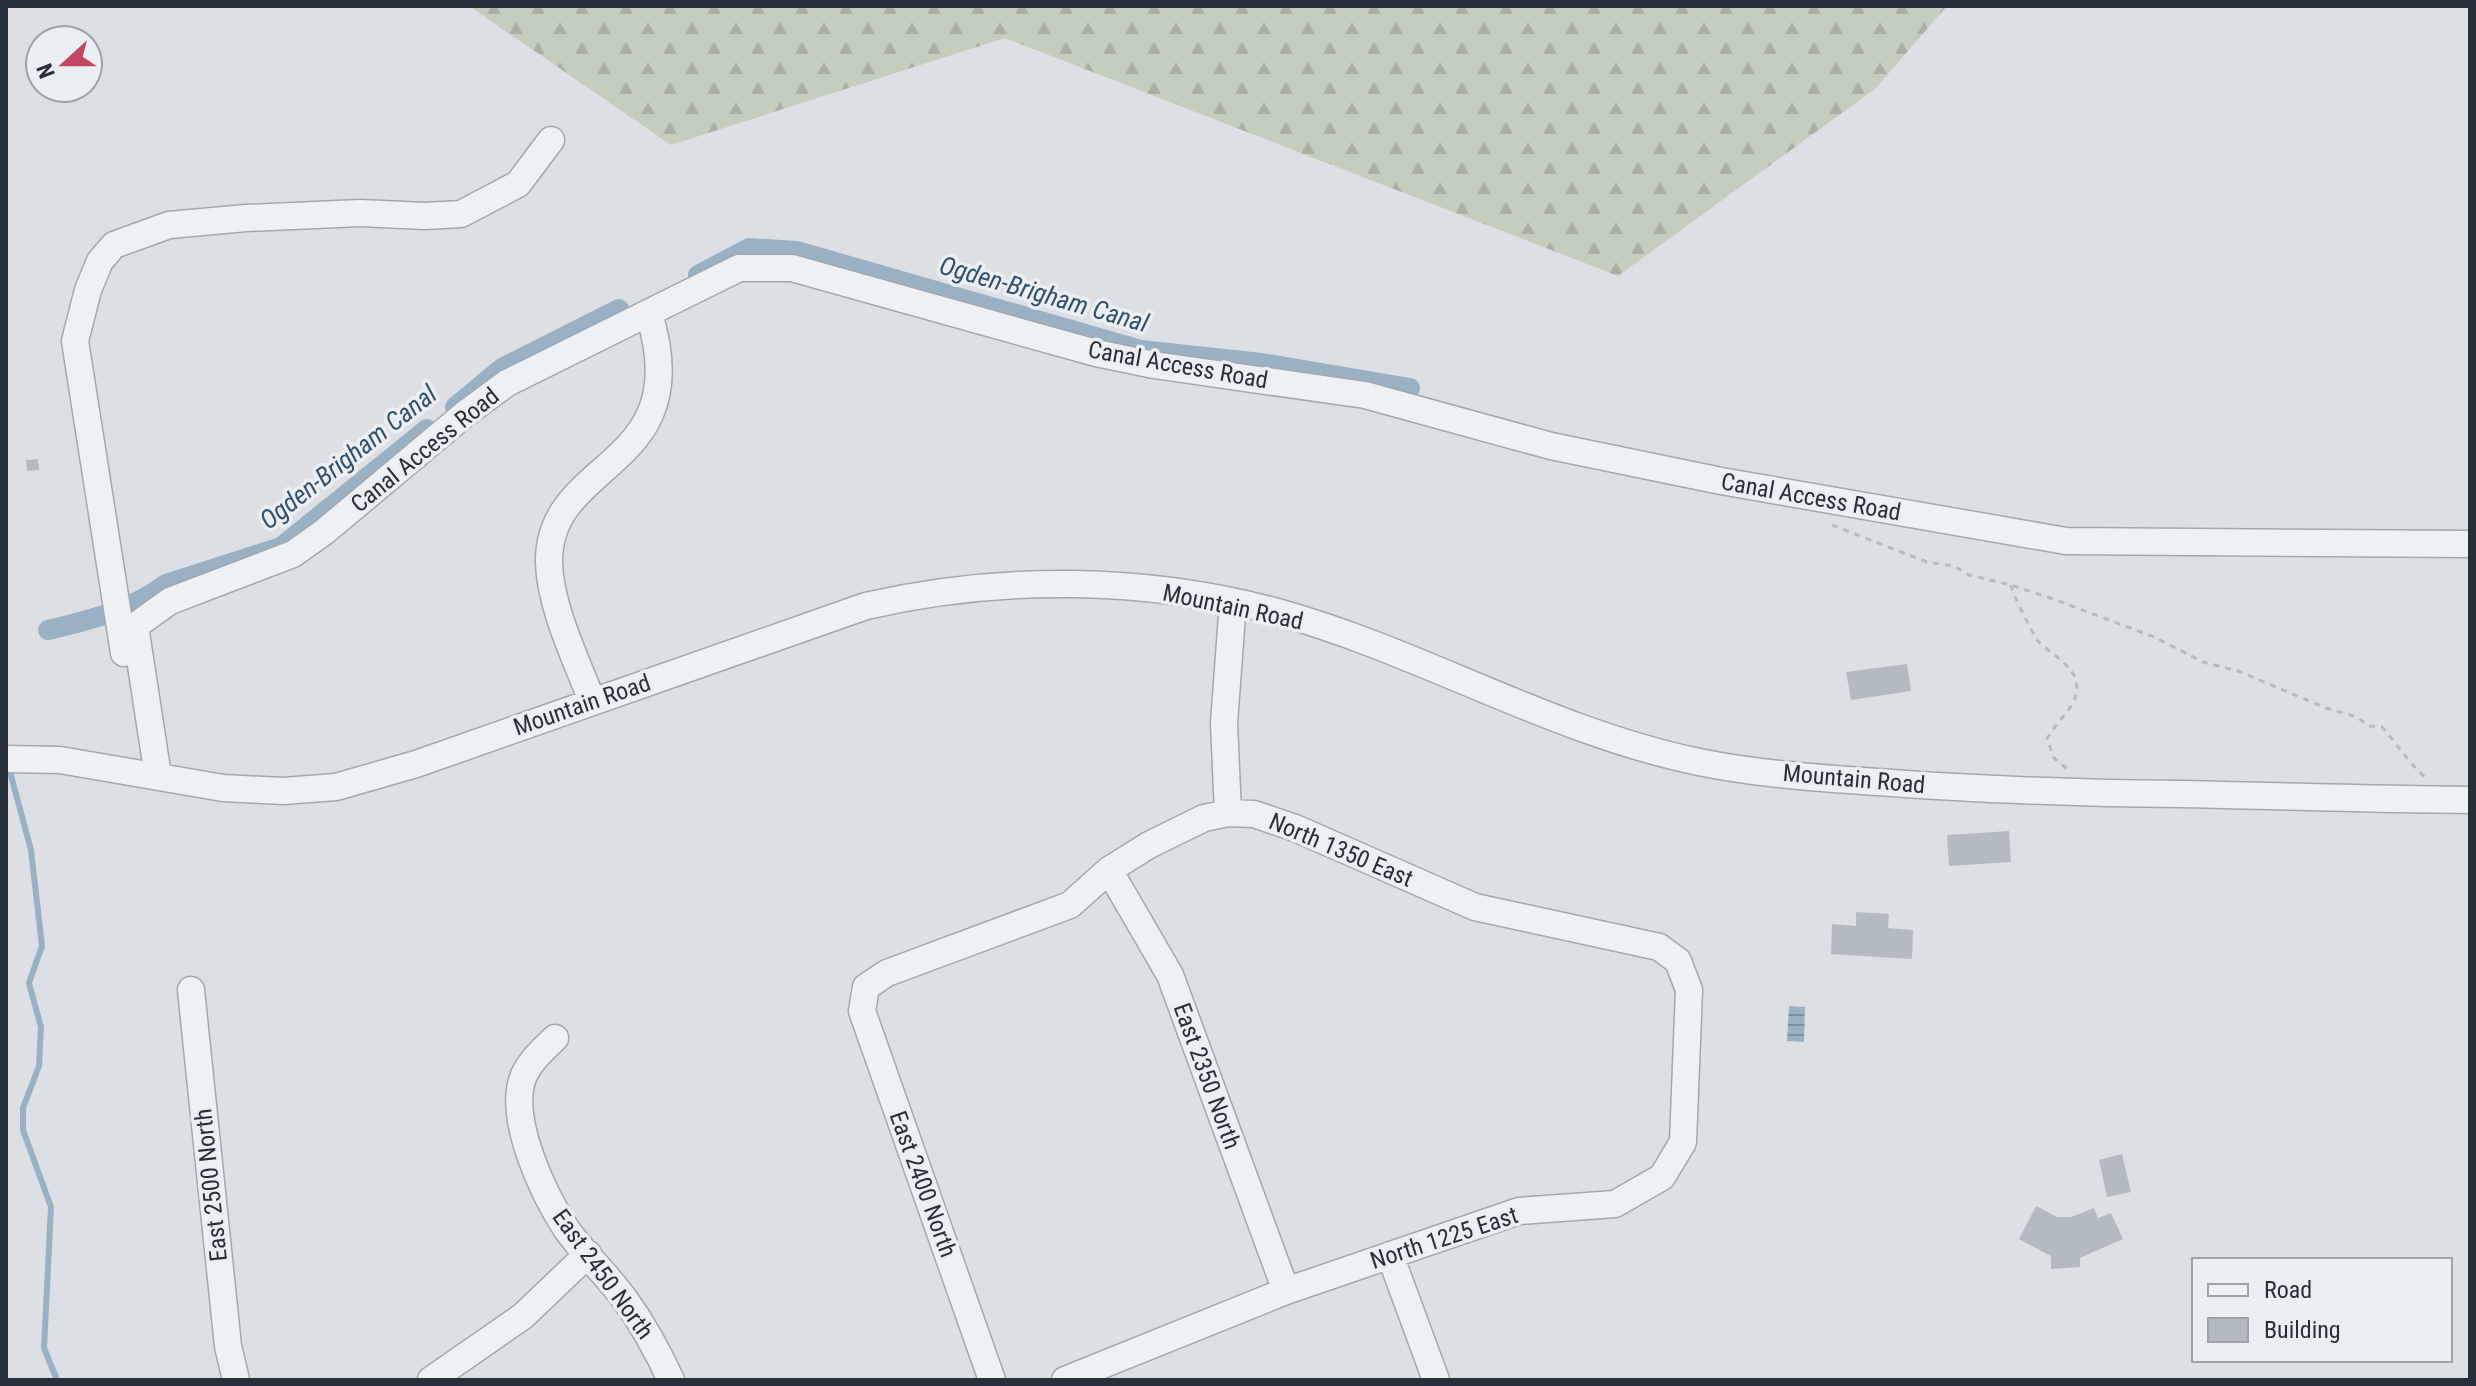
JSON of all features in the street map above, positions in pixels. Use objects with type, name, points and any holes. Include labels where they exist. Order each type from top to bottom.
[{"type":"street","points":[[148,774],[119,617],[75,341],[88,290],[100,261],[114,245],[169,225],[360,213],[461,214],[518,184],[551,140]]},
{"type":"street","name":"Canal Access Road","points":[[148,774],[135,626],[170,601],[293,554],[507,383],[739,268],[792,268],[1096,353],[1154,365],[1365,395],[1551,446],[1721,481],[2066,541],[2470,544]]},
{"type":"street","points":[[592,701],[553,594],[549,560],[555,528],[565,508],[623,454],[641,434],[652,415],[660,368],[657,339],[649,314]]},
{"type":"street","name":"Mountain Road","points":[[6,759],[60,760],[223,788],[283,791],[336,787],[416,764],[866,606],[922,593],[978,586],[1076,584],[1184,593],[1282,613],[1625,743],[1698,762],[1832,779],[1988,790],[2458,800]]},
{"type":"street","points":[[1228,813],[1224,723],[1233,602]]},
{"type":"street","name":"North 1350 East","points":[[866,987],[887,973],[1070,905],[1109,870],[1178,829],[1204,818],[1228,813],[1254,814],[1295,828],[1475,907],[1668,954]]},
{"type":"street","name":"East 2350 North","points":[[1109,870],[1170,975],[1286,1291]]},
{"type":"street","name":"North 1225 East","points":[[1065,1380],[1286,1291],[1519,1211],[1615,1204],[1662,1177],[1683,1142],[1689,990],[1668,954]]},
{"type":"street","name":"East 2400 North","points":[[866,987],[862,1011],[992,1380]]},
{"type":"street","name":"East 2500 North","points":[[191,990],[228,1346],[236,1380]]},
{"type":"street","name":"East 2450 North","points":[[555,1038],[533,1060],[523,1078],[519,1102],[529,1152],[540,1180],[569,1232],[652,1339],[671,1380]]},
{"type":"street","points":[[431,1380],[523,1316],[588,1254]]},
{"type":"street","points":[[1390,1255],[1436,1380]]},
{"type":"path","points":[[1824,499],[1827,520],[1833,526],[1927,562],[1954,566],[1969,575],[2011,585],[2154,637],[2203,662],[2238,671],[2326,708],[2357,717],[2369,726],[2382,727],[2400,747],[2407,761],[2458,800]]},
{"type":"path","points":[[2011,585],[2018,606],[2040,643],[2072,671],[2076,688],[2073,702],[2047,739],[2054,758],[2068,770],[2075,792]]},
{"type":"green space","points":[[469,6],[1947,6],[1875,89],[1618,276],[1005,38],[671,145]]},
{"type":"water","points":[[1789,1006],[1805,1007],[1804,1042],[1787,1041]]},
{"type":"building","points":[[38,459],[39,470],[27,471],[26,460]]},
{"type":"building","points":[[1907,664],[1911,691],[1851,700],[1846,672]]},
{"type":"building","points":[[2009,831],[2011,862],[1949,866],[1947,835]]},
{"type":"building","points":[[1856,912],[1889,914],[1888,928],[1913,930],[1912,959],[1831,954],[1832,924],[1856,926]]},
{"type":"building","points":[[2122,1154],[2131,1192],[2107,1197],[2099,1160]]},
{"type":"building","points":[[2036,1206],[2057,1217],[2071,1217],[2094,1208],[2098,1218],[2111,1213],[2123,1239],[2080,1258],[2080,1267],[2051,1269],[2051,1256],[2019,1239]]},
{"type":"waterway","name":"Ogden-Brigham Canal","points":[[698,275],[749,248],[797,251],[1141,350],[1261,363],[1410,388]]},
{"type":"waterway","name":"Ogden-Brigham Canal","points":[[455,407],[502,368],[619,309]]},
{"type":"waterway","name":"Ogden-Brigham Canal","points":[[48,630],[110,613],[166,584],[281,547],[427,429]]},
{"type":"waterway","points":[[9,768],[31,850],[42,946],[29,983],[41,1027],[39,1066],[23,1108],[23,1130],[51,1207],[44,1348],[57,1380]]}]
